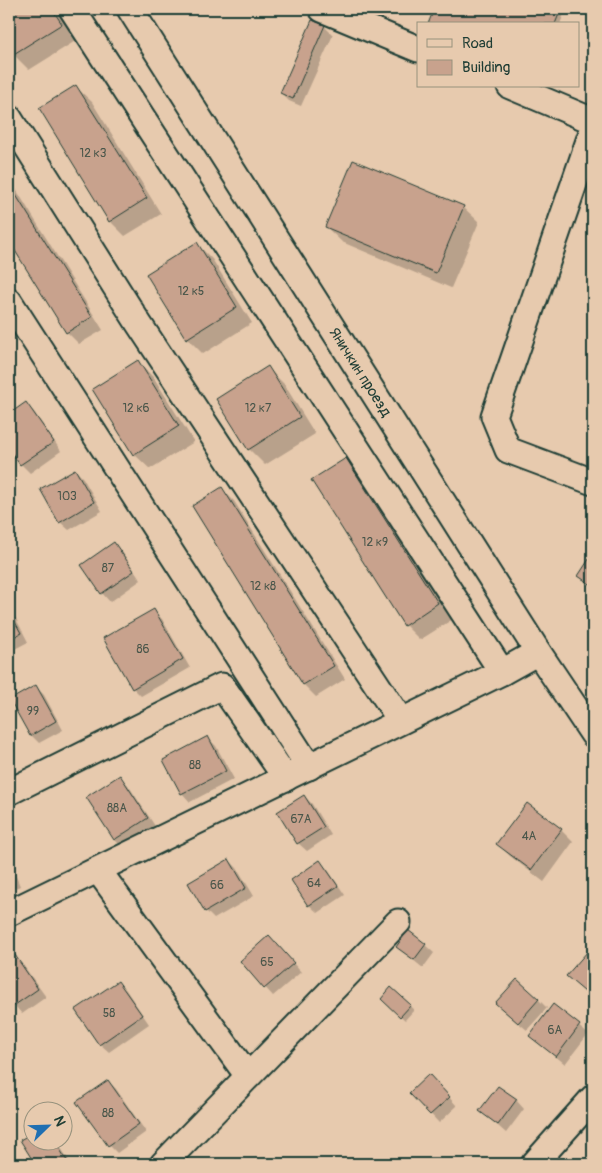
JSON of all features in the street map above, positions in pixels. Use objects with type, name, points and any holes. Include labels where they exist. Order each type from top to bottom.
[{"type":"street","points":[[72,9],[502,672]]},
{"type":"street","name":"Яничкин проезд","points":[[130,9],[538,652],[593,734]]},
{"type":"street","points":[[322,9],[417,48]]},
{"type":"street","points":[[515,88],[593,121]]},
{"type":"street","points":[[9,118],[139,324],[401,721]]},
{"type":"street","points":[[593,129],[494,416],[508,450],[593,482]]},
{"type":"street","points":[[9,301],[309,767]]},
{"type":"street","points":[[9,913],[502,672],[538,652]]},
{"type":"street","points":[[12,782],[222,686],[286,778]]},
{"type":"street","points":[[98,870],[248,1076]]},
{"type":"street","points":[[163,1164],[398,922]]},
{"type":"street","points":[[534,1164],[593,1098]]},
{"type":"building","points":[[9,9],[52,9],[62,24],[12,55],[9,49]]},
{"type":"building","points":[[434,9],[561,9],[556,22],[429,22]]},
{"type":"building","points":[[312,20],[325,25],[293,99],[280,93]]},
{"type":"building","points":[[76,85],[147,198],[109,222],[39,108]]},
{"type":"building","points":[[353,160],[464,206],[436,273],[325,227]]},
{"type":"building","points":[[9,184],[92,317],[66,333],[9,241]]},
{"type":"building","points":[[197,242],[237,307],[186,339],[146,274]]},
{"type":"building","points":[[138,360],[179,426],[133,455],[92,389]]},
{"type":"building","points":[[268,366],[300,417],[248,450],[216,399]]},
{"type":"building","points":[[26,402],[54,442],[20,465],[9,449],[9,414]]},
{"type":"building","points":[[346,458],[438,603],[404,626],[311,480]]},
{"type":"building","points":[[75,469],[94,502],[59,523],[40,489]]},
{"type":"building","points":[[222,487],[334,666],[303,685],[192,506]]},
{"type":"building","points":[[114,542],[134,571],[101,594],[81,565]]},
{"type":"building","points":[[593,553],[593,586],[578,576]]},
{"type":"building","points":[[154,609],[183,659],[132,689],[103,638]]},
{"type":"building","points":[[9,611],[21,633],[9,640]]},
{"type":"building","points":[[36,685],[56,721],[30,736],[10,700]]},
{"type":"building","points":[[208,736],[226,771],[181,794],[163,760]]},
{"type":"building","points":[[120,775],[148,818],[114,840],[86,797]]},
{"type":"building","points":[[304,795],[324,827],[297,844],[277,812]]},
{"type":"building","points":[[527,803],[562,829],[531,870],[496,844]]},
{"type":"building","points":[[229,859],[246,888],[205,912],[188,883]]},
{"type":"building","points":[[320,860],[338,886],[308,906],[291,880]]},
{"type":"building","points":[[408,930],[426,944],[414,960],[396,947]]},
{"type":"building","points":[[269,935],[294,963],[264,989],[240,961]]},
{"type":"building","points":[[588,951],[593,955],[593,994],[591,997],[566,976]]},
{"type":"building","points":[[15,955],[38,989],[12,1007],[9,1001],[9,960]]},
{"type":"building","points":[[517,979],[539,999],[518,1023],[495,1003]]},
{"type":"building","points":[[118,981],[142,1015],[99,1045],[75,1010]]},
{"type":"building","points":[[391,987],[411,1005],[400,1017],[381,999]]},
{"type":"building","points":[[553,1004],[580,1025],[556,1057],[529,1036]]},
{"type":"building","points":[[429,1074],[450,1097],[430,1115],[409,1093]]},
{"type":"building","points":[[108,1080],[139,1124],[108,1146],[76,1102]]},
{"type":"building","points":[[498,1086],[517,1099],[498,1125],[479,1111]]},
{"type":"building","points":[[26,1150],[60,1150],[69,1164],[35,1164]]}]
